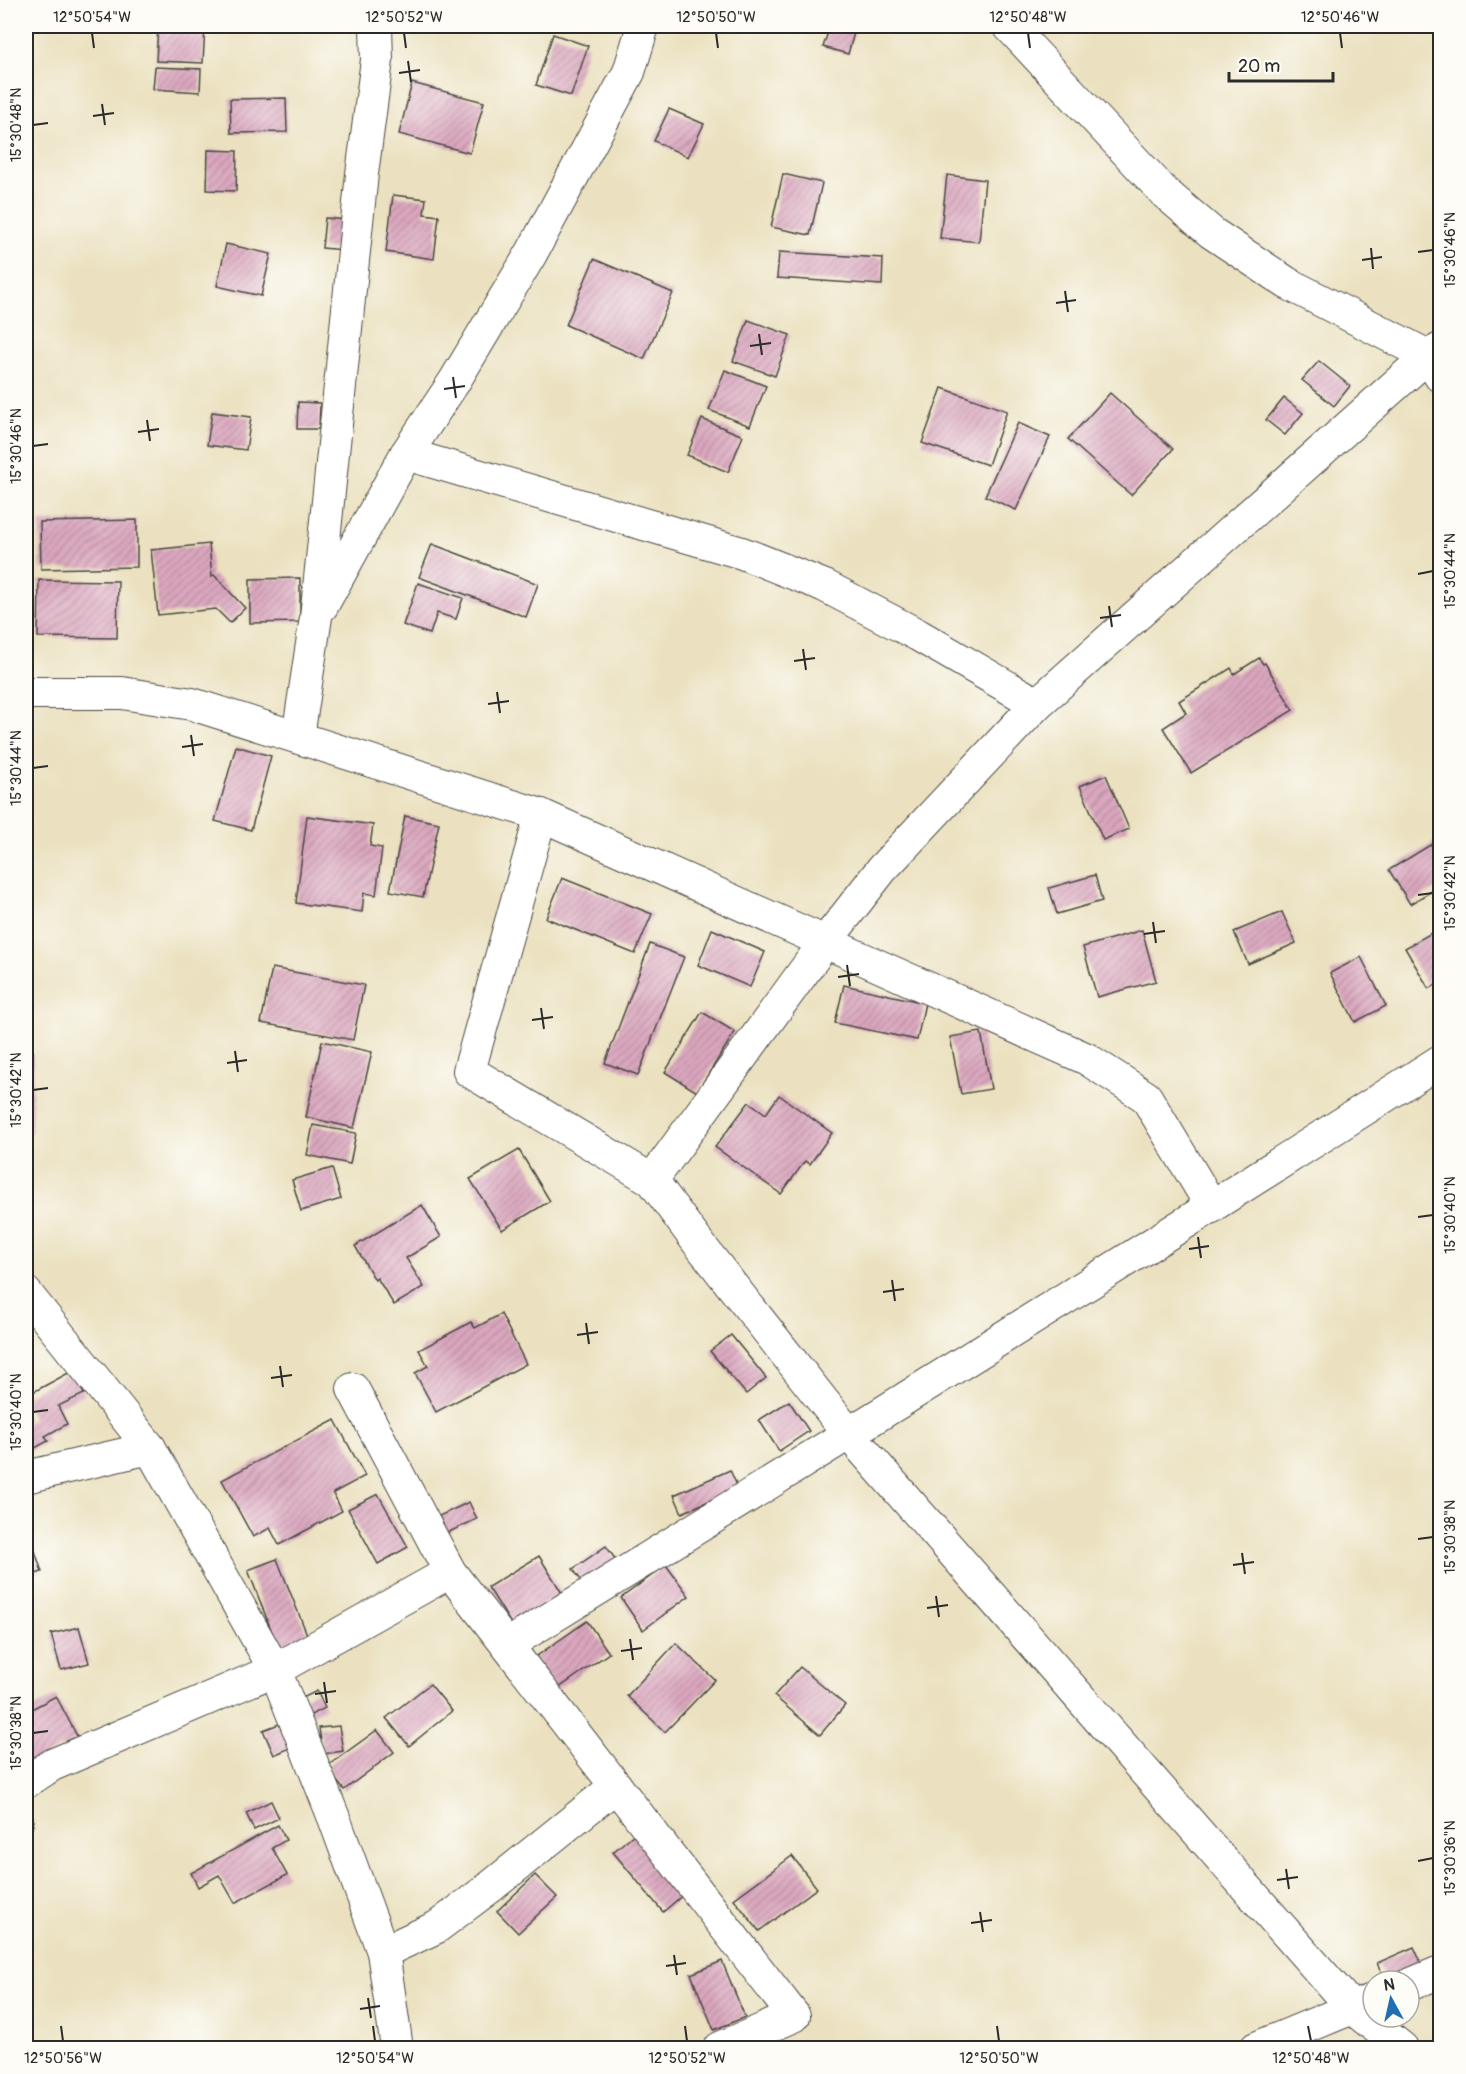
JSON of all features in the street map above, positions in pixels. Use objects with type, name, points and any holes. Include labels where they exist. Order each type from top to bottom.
[{"type":"street","points":[[298,737],[316,617],[361,186],[377,60],[376,26]]},
{"type":"street","points":[[316,617],[406,454],[454,382],[531,254],[629,72],[643,26]]},
{"type":"street","points":[[652,1180],[826,941],[882,869],[1037,704],[1436,360],[1287,283],[1212,233],[1164,192],[1010,26]]},
{"type":"street","points":[[406,454],[742,553],[825,586],[918,635],[1037,704]]},
{"type":"street","points":[[26,693],[122,693],[192,704],[541,815],[1087,1059],[1146,1097],[1212,1207]]},
{"type":"street","points":[[541,815],[469,1071],[652,1180],[696,1240],[849,1434],[1361,2003]]},
{"type":"street","points":[[507,1645],[849,1434],[1440,1062]]},
{"type":"street","points":[[26,1293],[150,1448],[275,1670],[334,1818],[383,1952],[397,2049]]},
{"type":"street","points":[[353,1389],[450,1572],[794,2016],[720,2049]]},
{"type":"street","points":[[26,1477],[150,1448]]},
{"type":"street","points":[[26,1782],[52,1765],[275,1670],[450,1572]]},
{"type":"street","points":[[383,1952],[437,1927],[616,1786]]},
{"type":"street","points":[[1421,1980],[1440,1972]]},
{"type":"street","points":[[1256,2049],[1361,2004]]},
{"type":"street","points":[[1362,2029],[1362,2049]]},
{"type":"street","points":[[1384,2029],[1402,2049]]},
{"type":"building","points":[[158,26],[205,26],[203,63],[156,61]]},
{"type":"building","points":[[830,26],[856,26],[848,54],[823,47]]},
{"type":"building","points":[[553,34],[588,46],[571,96],[536,85]]},
{"type":"building","points":[[155,67],[201,69],[200,92],[153,89]]},
{"type":"building","points":[[412,83],[484,102],[470,153],[399,134]]},
{"type":"building","points":[[286,98],[287,132],[231,133],[230,99]]},
{"type":"building","points":[[669,109],[704,124],[688,157],[654,141]]},
{"type":"building","points":[[208,150],[237,151],[236,191],[207,190]]},
{"type":"building","points":[[783,174],[822,183],[810,235],[771,227]]},
{"type":"building","points":[[947,175],[985,180],[979,242],[940,238]]},
{"type":"building","points":[[393,195],[426,199],[424,214],[439,216],[434,259],[386,252]]},
{"type":"building","points":[[325,218],[347,220],[344,250],[322,248]]},
{"type":"building","points":[[226,244],[271,254],[261,296],[217,286]]},
{"type":"building","points":[[779,252],[883,258],[882,285],[777,278]]},
{"type":"building","points":[[594,259],[673,293],[644,359],[566,325]]},
{"type":"building","points":[[748,320],[790,335],[775,376],[733,361]]},
{"type":"building","points":[[1319,361],[1350,386],[1334,406],[1302,380]]},
{"type":"building","points":[[725,370],[766,386],[750,426],[709,410]]},
{"type":"building","points":[[942,388],[1007,411],[988,465],[922,443]]},
{"type":"building","points":[[1110,393],[1173,449],[1131,495],[1068,439]]},
{"type":"building","points":[[1284,398],[1303,413],[1285,435],[1266,420]]},
{"type":"building","points":[[298,402],[320,403],[319,429],[297,429]]},
{"type":"building","points":[[212,412],[251,417],[246,450],[207,445]]},
{"type":"building","points":[[702,419],[743,436],[728,472],[687,455]]},
{"type":"building","points":[[1018,423],[1050,437],[1016,510],[985,496]]},
{"type":"building","points":[[137,520],[137,567],[41,569],[40,522]]},
{"type":"building","points":[[209,544],[212,577],[214,575],[245,608],[230,623],[216,609],[158,615],[151,550]]},
{"type":"building","points":[[432,544],[538,584],[526,617],[419,577]]},
{"type":"building","points":[[300,578],[300,622],[250,623],[250,579]]},
{"type":"building","points":[[39,580],[118,581],[117,638],[38,637]]},
{"type":"building","points":[[418,583],[463,598],[456,619],[437,613],[430,634],[403,625]]},
{"type":"building","points":[[1259,658],[1263,664],[1265,663],[1293,710],[1191,773],[1163,728],[1186,713],[1179,701],[1231,668],[1234,674]]},
{"type":"building","points":[[236,746],[271,756],[251,830],[215,821]]},
{"type":"building","points":[[1106,775],[1129,829],[1103,840],[1080,786]]},
{"type":"building","points":[[307,816],[373,825],[370,846],[382,848],[376,895],[364,893],[362,912],[296,903]]},
{"type":"building","points":[[405,816],[439,823],[423,897],[390,891]]},
{"type":"building","points":[[1440,839],[1440,886],[1410,904],[1389,870]]},
{"type":"building","points":[[1095,875],[1102,901],[1057,914],[1049,888]]},
{"type":"building","points":[[562,878],[652,914],[635,954],[546,918]]},
{"type":"building","points":[[1282,912],[1296,943],[1248,964],[1234,932]]},
{"type":"building","points":[[1440,928],[1440,982],[1429,989],[1405,948]]},
{"type":"building","points":[[712,929],[765,952],[750,987],[698,965]]},
{"type":"building","points":[[1142,930],[1156,981],[1097,997],[1083,947]]},
{"type":"building","points":[[650,944],[684,957],[638,1075],[605,1063]]},
{"type":"building","points":[[1361,957],[1386,1006],[1355,1022],[1330,973]]},
{"type":"building","points":[[272,968],[364,985],[353,1040],[261,1023]]},
{"type":"building","points":[[844,985],[925,1003],[917,1040],[835,1023]]},
{"type":"building","points":[[702,1012],[735,1032],[697,1092],[665,1072]]},
{"type":"building","points":[[981,1032],[991,1089],[961,1094],[950,1037]]},
{"type":"building","points":[[322,1041],[372,1052],[354,1128],[306,1117]]},
{"type":"building","points":[[26,1051],[33,1052],[31,1133],[26,1133]]},
{"type":"building","points":[[779,1095],[832,1133],[810,1164],[805,1161],[781,1194],[715,1147],[749,1102],[766,1114]]},
{"type":"building","points":[[313,1125],[356,1133],[350,1164],[307,1155]]},
{"type":"building","points":[[519,1150],[550,1201],[502,1230],[470,1179]]},
{"type":"building","points":[[332,1168],[341,1199],[301,1211],[292,1180]]},
{"type":"building","points":[[422,1205],[441,1237],[406,1258],[424,1287],[394,1305],[377,1278],[375,1280],[355,1246]]},
{"type":"building","points":[[501,1314],[526,1364],[436,1412],[415,1373],[428,1366],[419,1350],[471,1322],[475,1328]]},
{"type":"building","points":[[731,1335],[766,1378],[746,1394],[710,1351]]},
{"type":"building","points":[[72,1371],[84,1394],[58,1406],[67,1424],[45,1436],[48,1441],[26,1453],[26,1423],[33,1419],[26,1404],[26,1396]]},
{"type":"building","points":[[789,1401],[809,1431],[779,1451],[759,1420]]},
{"type":"building","points":[[335,1420],[365,1476],[333,1493],[342,1511],[279,1545],[270,1528],[253,1537],[222,1480]]},
{"type":"building","points":[[730,1470],[738,1488],[682,1513],[674,1495]]},
{"type":"building","points":[[378,1494],[408,1547],[378,1564],[348,1509]]},
{"type":"building","points":[[469,1502],[477,1519],[447,1533],[439,1516]]},
{"type":"building","points":[[26,1524],[42,1572],[26,1577]]},
{"type":"building","points":[[606,1546],[618,1563],[585,1586],[573,1569]]},
{"type":"building","points":[[539,1556],[562,1593],[511,1624],[488,1587]]},
{"type":"building","points":[[277,1559],[310,1642],[280,1653],[248,1570]]},
{"type":"building","points":[[666,1565],[689,1596],[643,1630],[621,1598]]},
{"type":"building","points":[[587,1621],[609,1653],[556,1690],[534,1658]]},
{"type":"building","points":[[79,1627],[89,1663],[61,1670],[51,1634]]},
{"type":"building","points":[[676,1643],[715,1680],[665,1732],[627,1696]]},
{"type":"building","points":[[800,1667],[845,1705],[820,1735],[774,1696]]},
{"type":"building","points":[[430,1684],[452,1711],[409,1746],[386,1718]]},
{"type":"building","points":[[317,1691],[325,1708],[305,1718],[296,1701]]},
{"type":"building","points":[[56,1696],[78,1738],[28,1765],[26,1760],[26,1712]]},
{"type":"building","points":[[282,1723],[292,1747],[274,1755],[263,1730]]},
{"type":"building","points":[[339,1726],[343,1751],[323,1754],[319,1728]]},
{"type":"building","points":[[377,1730],[394,1752],[344,1790],[326,1767]]},
{"type":"building","points":[[271,1801],[279,1818],[254,1830],[246,1813]]},
{"type":"building","points":[[26,1818],[34,1821],[26,1848]]},
{"type":"building","points":[[278,1825],[286,1840],[272,1848],[287,1875],[235,1903],[219,1875],[198,1887],[191,1873]]},
{"type":"building","points":[[634,1834],[684,1894],[663,1912],[613,1852]]},
{"type":"building","points":[[792,1856],[817,1888],[759,1931],[734,1899]]},
{"type":"building","points":[[535,1875],[557,1897],[518,1933],[497,1911]]},
{"type":"building","points":[[1414,1947],[1424,1969],[1380,1969],[1377,1963]]},
{"type":"building","points":[[722,1961],[745,2017],[714,2030],[691,1974]]}]
